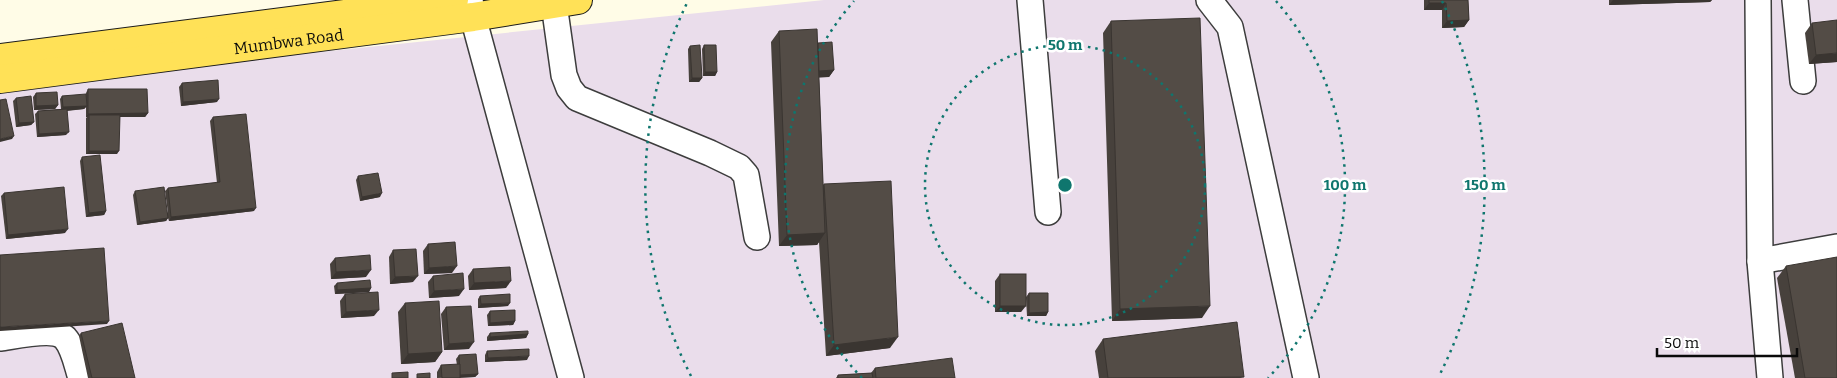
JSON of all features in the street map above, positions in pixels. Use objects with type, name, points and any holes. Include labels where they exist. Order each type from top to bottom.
[{"type":"main road","name":"Mumbwa Road","points":[[0,58],[466,6],[566,2]]},
{"type":"main road","name":"Mumbwa Road","points":[[0,79],[466,6]]},
{"type":"street","points":[[1030,0],[1048,212]]},
{"type":"street","points":[[1209,0],[1230,27],[1306,378]]},
{"type":"street","points":[[1758,0],[1760,261],[1770,378]]},
{"type":"street","points":[[1796,0],[1803,81]]},
{"type":"street","points":[[566,2],[564,75],[568,88],[577,98],[710,153],[739,168],[746,174],[756,237]]},
{"type":"street","points":[[466,6],[571,378]]},
{"type":"street","points":[[1760,261],[1837,247]]},
{"type":"street","points":[[0,338],[52,332],[64,337],[70,346],[81,378]]},
{"type":"shaded area","points":[[824,0],[1837,0],[1837,378],[0,378],[0,85]]},
{"type":"building","points":[[1429,0],[1468,0],[1469,20],[1447,21],[1446,3],[1429,3]]},
{"type":"building","points":[[1200,18],[1210,306],[1120,309],[1111,21]]},
{"type":"building","points":[[1837,20],[1837,53],[1816,55],[1812,23]]},
{"type":"building","points":[[817,29],[825,233],[787,235],[779,31]]},
{"type":"building","points":[[832,42],[834,70],[819,71],[818,43]]},
{"type":"building","points":[[700,45],[702,78],[692,78],[690,46]]},
{"type":"building","points":[[704,45],[716,45],[717,72],[705,72]]},
{"type":"building","points":[[218,80],[219,99],[183,102],[182,83]]},
{"type":"building","points":[[88,89],[147,89],[148,113],[88,114]]},
{"type":"building","points":[[57,92],[58,105],[36,106],[36,93]]},
{"type":"building","points":[[86,94],[87,106],[63,107],[62,96]]},
{"type":"building","points":[[31,96],[34,122],[19,123],[16,98]]},
{"type":"building","points":[[6,99],[14,136],[0,139],[0,100]]},
{"type":"building","points":[[67,109],[69,132],[39,134],[38,111]]},
{"type":"building","points":[[246,114],[256,208],[171,217],[168,188],[220,182],[213,117]]},
{"type":"building","points":[[89,115],[120,115],[119,151],[89,151]]},
{"type":"building","points":[[100,155],[106,211],[89,213],[82,157]]},
{"type":"building","points":[[378,173],[382,193],[362,197],[358,176]]},
{"type":"building","points":[[891,181],[898,337],[834,345],[824,184]]},
{"type":"building","points":[[64,187],[68,229],[8,235],[4,193]]},
{"type":"building","points":[[164,187],[168,218],[140,222],[135,191]]},
{"type":"building","points":[[455,242],[457,266],[429,268],[428,244]]},
{"type":"building","points":[[104,248],[109,321],[0,327],[0,255]]},
{"type":"building","points":[[416,249],[418,276],[395,277],[393,250]]},
{"type":"building","points":[[370,255],[371,270],[336,272],[335,258]]},
{"type":"building","points":[[1837,257],[1837,378],[1805,378],[1786,266]]},
{"type":"building","points":[[510,267],[511,281],[474,283],[473,269]]},
{"type":"building","points":[[463,273],[464,289],[434,291],[433,276]]},
{"type":"building","points":[[1000,274],[1026,274],[1026,306],[1000,306]]},
{"type":"building","points":[[370,280],[371,288],[337,290],[337,283]]},
{"type":"building","points":[[378,292],[379,310],[346,312],[345,294]]},
{"type":"building","points":[[1029,293],[1048,293],[1048,312],[1029,313]]},
{"type":"building","points":[[510,294],[510,303],[481,304],[480,296]]},
{"type":"building","points":[[439,301],[442,352],[408,354],[405,303]]},
{"type":"building","points":[[471,306],[474,342],[449,344],[446,307]]},
{"type":"building","points":[[515,310],[515,321],[490,323],[490,311]]},
{"type":"building","points":[[1237,322],[1244,377],[1108,378],[1103,339]]},
{"type":"building","points":[[122,323],[135,378],[92,378],[81,333]]},
{"type":"building","points":[[528,331],[528,334],[490,337],[490,333]]},
{"type":"building","points":[[529,349],[529,356],[488,358],[487,351]]},
{"type":"building","points":[[476,354],[478,374],[460,375],[459,355]]},
{"type":"building","points":[[952,358],[955,378],[876,378],[875,368]]},
{"type":"building","points":[[460,364],[460,378],[442,378],[441,365]]},
{"type":"building","points":[[408,372],[408,378],[392,378],[392,373]]},
{"type":"building","points":[[430,373],[430,378],[417,378],[417,374]]},
{"type":"building","points":[[872,373],[873,378],[838,378],[838,375]]}]
